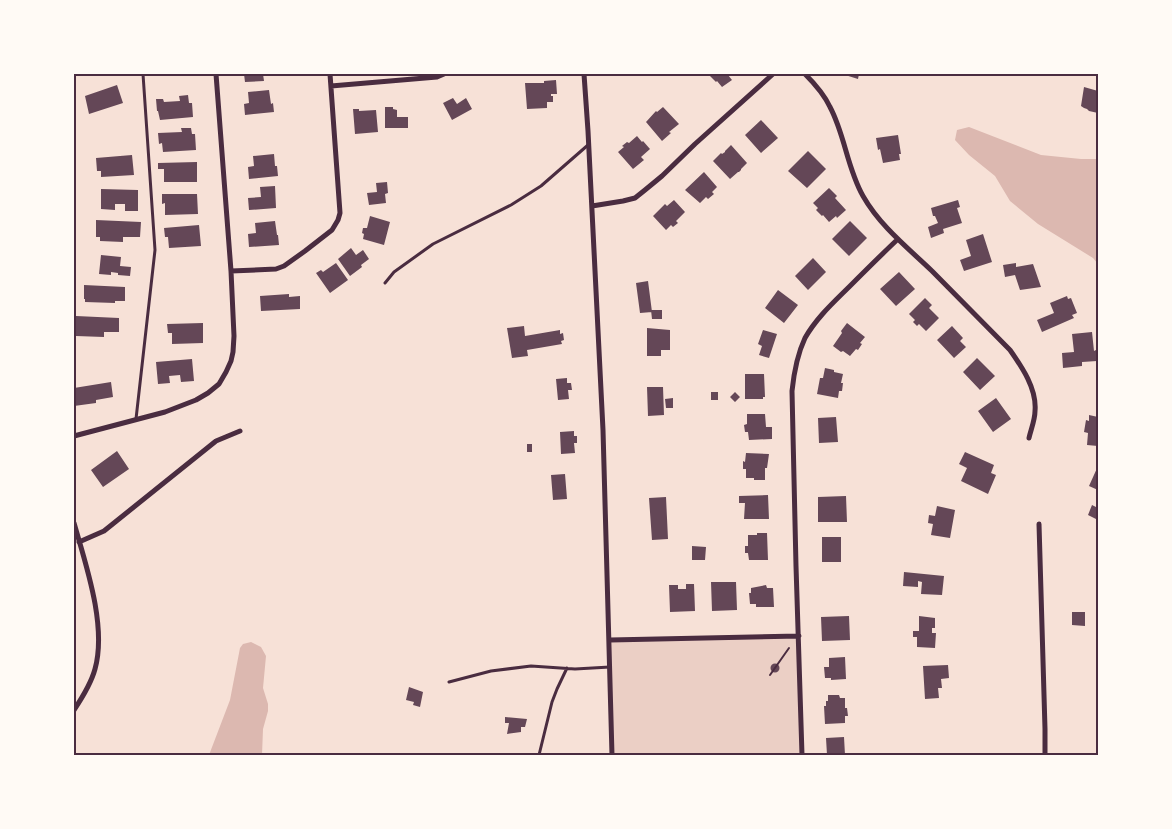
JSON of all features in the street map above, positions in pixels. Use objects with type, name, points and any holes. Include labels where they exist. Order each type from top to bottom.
[{"type":"street","points":[[74,436],[165,412],[196,400],[219,384],[231,361],[234,336],[231,272],[216,74]]},
{"type":"street","points":[[231,272],[276,269],[284,266],[332,230],[338,220],[340,213],[330,74]]},
{"type":"street","points":[[331,86],[437,77],[444,74]]},
{"type":"street","points":[[584,74],[603,430],[612,755]]},
{"type":"street","points":[[592,206],[635,198],[662,176],[694,144],[773,74]]},
{"type":"street","points":[[805,74],[831,108],[862,195],[898,239],[1010,350],[1026,374],[1036,410],[1029,438]]},
{"type":"street","points":[[802,755],[792,391],[794,374],[797,358],[805,339],[816,321],[898,239]]},
{"type":"street","points":[[80,542],[104,530],[216,441],[240,431]]},
{"type":"street","points":[[74,523],[94,600],[99,639],[95,671],[74,710]]},
{"type":"street","points":[[1039,524],[1046,729],[1045,755]]},
{"type":"street","points":[[610,640],[799,636]]},
{"type":"lane","points":[[136,419],[156,250],[143,74]]},
{"type":"lane","points":[[385,283],[394,272],[433,244],[511,204],[541,186],[589,145]]},
{"type":"lane","points":[[449,682],[491,671],[531,666],[567,668],[611,667]]},
{"type":"lane","points":[[539,755],[552,702],[567,668]]},
{"type":"path","points":[[770,675],[789,648]]},
{"type":"shaded area","points":[[969,127],[1041,155],[1098,159],[1098,264],[1093,258],[1038,224],[1010,201],[995,176],[969,155],[955,140],[957,130]]},
{"type":"shaded area","points":[[798,637],[802,755],[613,755],[610,641]]},
{"type":"shaded area","points":[[251,642],[261,647],[266,656],[263,688],[268,711],[263,729],[262,755],[209,755],[230,700],[240,648],[243,644]]},
{"type":"building","points":[[244,74],[263,74],[264,81],[245,82]]},
{"type":"building","points":[[708,74],[729,74],[732,80],[722,87]]},
{"type":"building","points":[[842,74],[859,74],[858,79]]},
{"type":"building","points":[[556,80],[557,94],[551,94],[553,102],[547,102],[547,108],[527,109],[525,83],[544,83],[544,81]]},
{"type":"building","points":[[117,85],[123,103],[89,114],[85,96]]},
{"type":"building","points":[[1084,87],[1098,91],[1098,113],[1089,111],[1081,106]]},
{"type":"building","points":[[269,90],[274,112],[245,115],[244,104],[249,103],[248,92]]},
{"type":"building","points":[[188,95],[189,103],[192,103],[193,117],[160,120],[156,99],[163,99],[164,102],[180,101],[179,96]]},
{"type":"building","points":[[453,98],[457,104],[466,98],[472,109],[452,120],[443,103]]},
{"type":"building","points":[[385,107],[393,107],[393,109],[397,110],[397,117],[408,117],[408,128],[385,128]]},
{"type":"building","points":[[663,107],[679,124],[662,141],[646,122],[656,111]]},
{"type":"building","points":[[353,109],[359,109],[359,111],[376,110],[378,132],[355,134]]},
{"type":"building","points":[[761,120],[778,138],[761,153],[745,135]]},
{"type":"building","points":[[181,128],[191,128],[192,134],[195,134],[196,150],[163,152],[162,143],[159,144],[158,133],[182,132]]},
{"type":"building","points":[[898,135],[900,160],[883,163],[876,138]]},
{"type":"building","points":[[637,136],[650,149],[641,157],[644,160],[633,169],[618,152],[624,147],[622,146]]},
{"type":"building","points":[[731,145],[747,163],[730,179],[713,161]]},
{"type":"building","points":[[808,151],[826,169],[807,188],[788,171]]},
{"type":"building","points":[[274,154],[278,176],[249,179],[248,167],[254,166],[253,156]]},
{"type":"building","points":[[132,155],[134,175],[101,177],[101,171],[97,171],[96,158]]},
{"type":"building","points":[[197,162],[197,182],[164,182],[164,169],[158,169],[158,163]]},
{"type":"building","points":[[704,172],[717,187],[712,192],[714,194],[708,199],[706,197],[700,203],[685,190]]},
{"type":"building","points":[[387,182],[388,193],[385,194],[386,203],[369,205],[367,193],[377,192],[376,183]]},
{"type":"building","points":[[275,186],[276,208],[249,210],[248,198],[261,197],[260,187]]},
{"type":"building","points":[[829,188],[846,210],[829,222],[816,210],[818,208],[813,203]]},
{"type":"building","points":[[101,189],[138,190],[138,211],[125,211],[125,204],[115,204],[115,210],[101,209]]},
{"type":"building","points":[[162,194],[197,194],[198,214],[165,215],[165,203],[162,204]]},
{"type":"building","points":[[674,200],[685,212],[676,221],[678,223],[673,227],[671,225],[666,230],[653,216],[665,204],[667,206]]},
{"type":"building","points":[[958,200],[960,207],[957,208],[962,223],[943,229],[944,233],[931,238],[928,227],[938,223],[935,216],[933,216],[931,208]]},
{"type":"building","points":[[370,216],[390,222],[384,245],[363,239],[363,228],[367,228]]},
{"type":"building","points":[[96,220],[141,222],[140,237],[123,237],[123,242],[100,241],[100,237],[96,237]]},
{"type":"building","points":[[275,221],[279,245],[249,247],[248,234],[256,233],[255,223]]},
{"type":"building","points":[[850,221],[867,238],[849,256],[832,239]]},
{"type":"building","points":[[199,225],[201,246],[169,248],[168,237],[165,237],[164,228]]},
{"type":"building","points":[[983,234],[992,262],[964,271],[960,260],[971,256],[966,240]]},
{"type":"building","points":[[351,248],[356,255],[363,250],[369,259],[350,276],[338,259]]},
{"type":"building","points":[[101,255],[121,257],[120,266],[131,267],[130,276],[111,272],[111,275],[99,274]]},
{"type":"building","points":[[813,258],[826,272],[808,290],[795,276]]},
{"type":"building","points":[[336,263],[348,280],[330,293],[316,273],[321,270],[323,272]]},
{"type":"building","points":[[1016,263],[1016,267],[1033,264],[1041,287],[1020,290],[1015,275],[1005,277],[1003,265]]},
{"type":"building","points":[[899,272],[915,289],[896,306],[880,289]]},
{"type":"building","points":[[648,281],[652,312],[640,313],[636,283]]},
{"type":"building","points":[[84,285],[125,287],[125,301],[115,301],[115,303],[85,302]]},
{"type":"building","points":[[778,290],[798,305],[784,323],[765,308]]},
{"type":"building","points":[[289,294],[289,297],[300,296],[300,309],[261,311],[260,296]]},
{"type":"building","points":[[1067,296],[1068,299],[1071,298],[1077,313],[1072,315],[1074,318],[1042,332],[1037,320],[1054,313],[1050,303]]},
{"type":"building","points":[[925,298],[932,305],[929,308],[939,318],[926,331],[919,324],[917,326],[913,322],[915,320],[909,314]]},
{"type":"building","points":[[651,310],[662,310],[662,319],[652,319]]},
{"type":"building","points":[[76,316],[119,318],[119,332],[104,332],[104,337],[76,336]]},
{"type":"building","points":[[203,323],[203,343],[172,344],[172,333],[168,333],[167,324]]},
{"type":"building","points":[[847,323],[865,337],[860,343],[862,344],[858,350],[856,349],[850,356],[833,346]]},
{"type":"building","points":[[524,326],[525,336],[560,330],[560,334],[563,333],[564,340],[561,341],[562,344],[527,350],[528,356],[512,358],[507,328]]},
{"type":"building","points":[[952,326],[963,338],[960,341],[966,347],[954,358],[937,340]]},
{"type":"building","points":[[647,328],[670,330],[670,350],[661,350],[661,356],[647,356]]},
{"type":"building","points":[[763,330],[777,334],[769,358],[759,355],[762,346],[758,344]]},
{"type":"building","points":[[1092,332],[1097,361],[1082,362],[1082,366],[1063,368],[1062,353],[1074,352],[1072,334]]},
{"type":"building","points":[[977,358],[995,376],[980,390],[963,372]]},
{"type":"building","points":[[192,359],[194,381],[181,382],[180,375],[169,376],[170,383],[158,384],[156,362]]},
{"type":"building","points":[[825,368],[843,374],[842,391],[839,391],[838,398],[817,394],[820,378],[823,378]]},
{"type":"building","points":[[745,374],[764,374],[765,397],[763,399],[745,399]]},
{"type":"building","points":[[567,378],[567,383],[571,383],[572,390],[568,390],[569,399],[558,400],[556,379]]},
{"type":"building","points":[[111,382],[113,397],[96,400],[96,403],[74,406],[74,388]]},
{"type":"building","points":[[647,387],[663,387],[664,415],[648,416]]},
{"type":"building","points":[[711,392],[718,392],[718,400],[711,400]]},
{"type":"building","points":[[735,392],[740,397],[735,402],[730,397]]},
{"type":"building","points":[[673,398],[673,408],[666,408],[665,399]]},
{"type":"building","points":[[996,398],[1011,419],[993,432],[978,411]]},
{"type":"building","points":[[747,414],[765,414],[766,427],[772,427],[772,439],[749,440],[748,432],[745,432],[744,425],[747,424]]},
{"type":"building","points":[[1089,415],[1098,417],[1098,446],[1087,445],[1088,433],[1084,432],[1086,420],[1089,421]]},
{"type":"building","points":[[836,417],[838,442],[819,443],[818,418]]},
{"type":"building","points":[[574,431],[574,436],[577,436],[577,443],[574,443],[575,453],[561,454],[560,432]]},
{"type":"building","points":[[527,444],[532,444],[532,452],[527,452]]},
{"type":"building","points":[[117,451],[129,469],[103,487],[91,470]]},
{"type":"building","points":[[965,452],[994,465],[991,473],[996,475],[988,494],[961,481],[967,468],[959,464]]},
{"type":"building","points":[[746,453],[769,454],[767,468],[765,468],[765,480],[746,478],[746,469],[743,469],[743,461],[745,462]]},
{"type":"building","points":[[1098,466],[1098,490],[1089,486]]},
{"type":"building","points":[[565,474],[567,499],[553,500],[551,475]]},
{"type":"building","points":[[768,495],[769,519],[744,519],[745,503],[739,503],[739,496]]},
{"type":"building","points":[[846,496],[847,522],[818,522],[818,497]]},
{"type":"building","points":[[666,497],[668,539],[652,540],[649,498]]},
{"type":"building","points":[[1092,505],[1098,508],[1098,520],[1088,515]]},
{"type":"building","points":[[937,506],[955,510],[950,538],[931,535],[933,524],[928,523],[929,515],[935,516]]},
{"type":"building","points":[[757,533],[767,533],[768,560],[749,560],[748,553],[745,553],[745,546],[748,546],[748,535],[757,535]]},
{"type":"building","points":[[822,537],[841,537],[841,562],[822,562]]},
{"type":"building","points":[[692,546],[706,547],[705,560],[692,560]]},
{"type":"building","points":[[904,572],[944,576],[942,595],[921,594],[922,582],[918,581],[918,587],[903,586]]},
{"type":"building","points":[[711,582],[736,582],[737,610],[712,611]]},
{"type":"building","points":[[686,584],[694,584],[695,611],[670,612],[669,585],[678,585],[678,589],[686,589]]},
{"type":"building","points":[[766,585],[767,588],[773,588],[774,607],[756,607],[756,604],[750,604],[749,593],[751,593],[751,588]]},
{"type":"building","points":[[1072,612],[1085,612],[1085,626],[1072,625]]},
{"type":"building","points":[[849,616],[850,640],[822,641],[821,617]]},
{"type":"building","points":[[919,616],[935,618],[935,628],[932,628],[932,633],[936,633],[935,648],[917,647],[917,637],[913,637],[913,631],[919,631]]},
{"type":"building","points":[[845,657],[846,679],[831,680],[831,678],[825,678],[824,667],[829,667],[829,658]]},
{"type":"building","points":[[775,663],[780,668],[775,673],[770,668]]},
{"type":"building","points":[[948,665],[949,678],[941,679],[942,688],[938,688],[939,698],[925,699],[923,666]]},
{"type":"building","points":[[409,687],[423,692],[420,707],[413,705],[414,702],[406,700]]},
{"type":"building","points":[[828,695],[839,695],[840,698],[845,698],[845,708],[847,708],[848,716],[845,716],[845,723],[825,724],[824,706],[826,706],[826,701],[828,701]]},
{"type":"building","points":[[505,717],[527,719],[525,727],[521,727],[521,732],[507,734],[509,723],[505,723]]},
{"type":"building","points":[[844,737],[845,755],[827,755],[826,738]]}]
